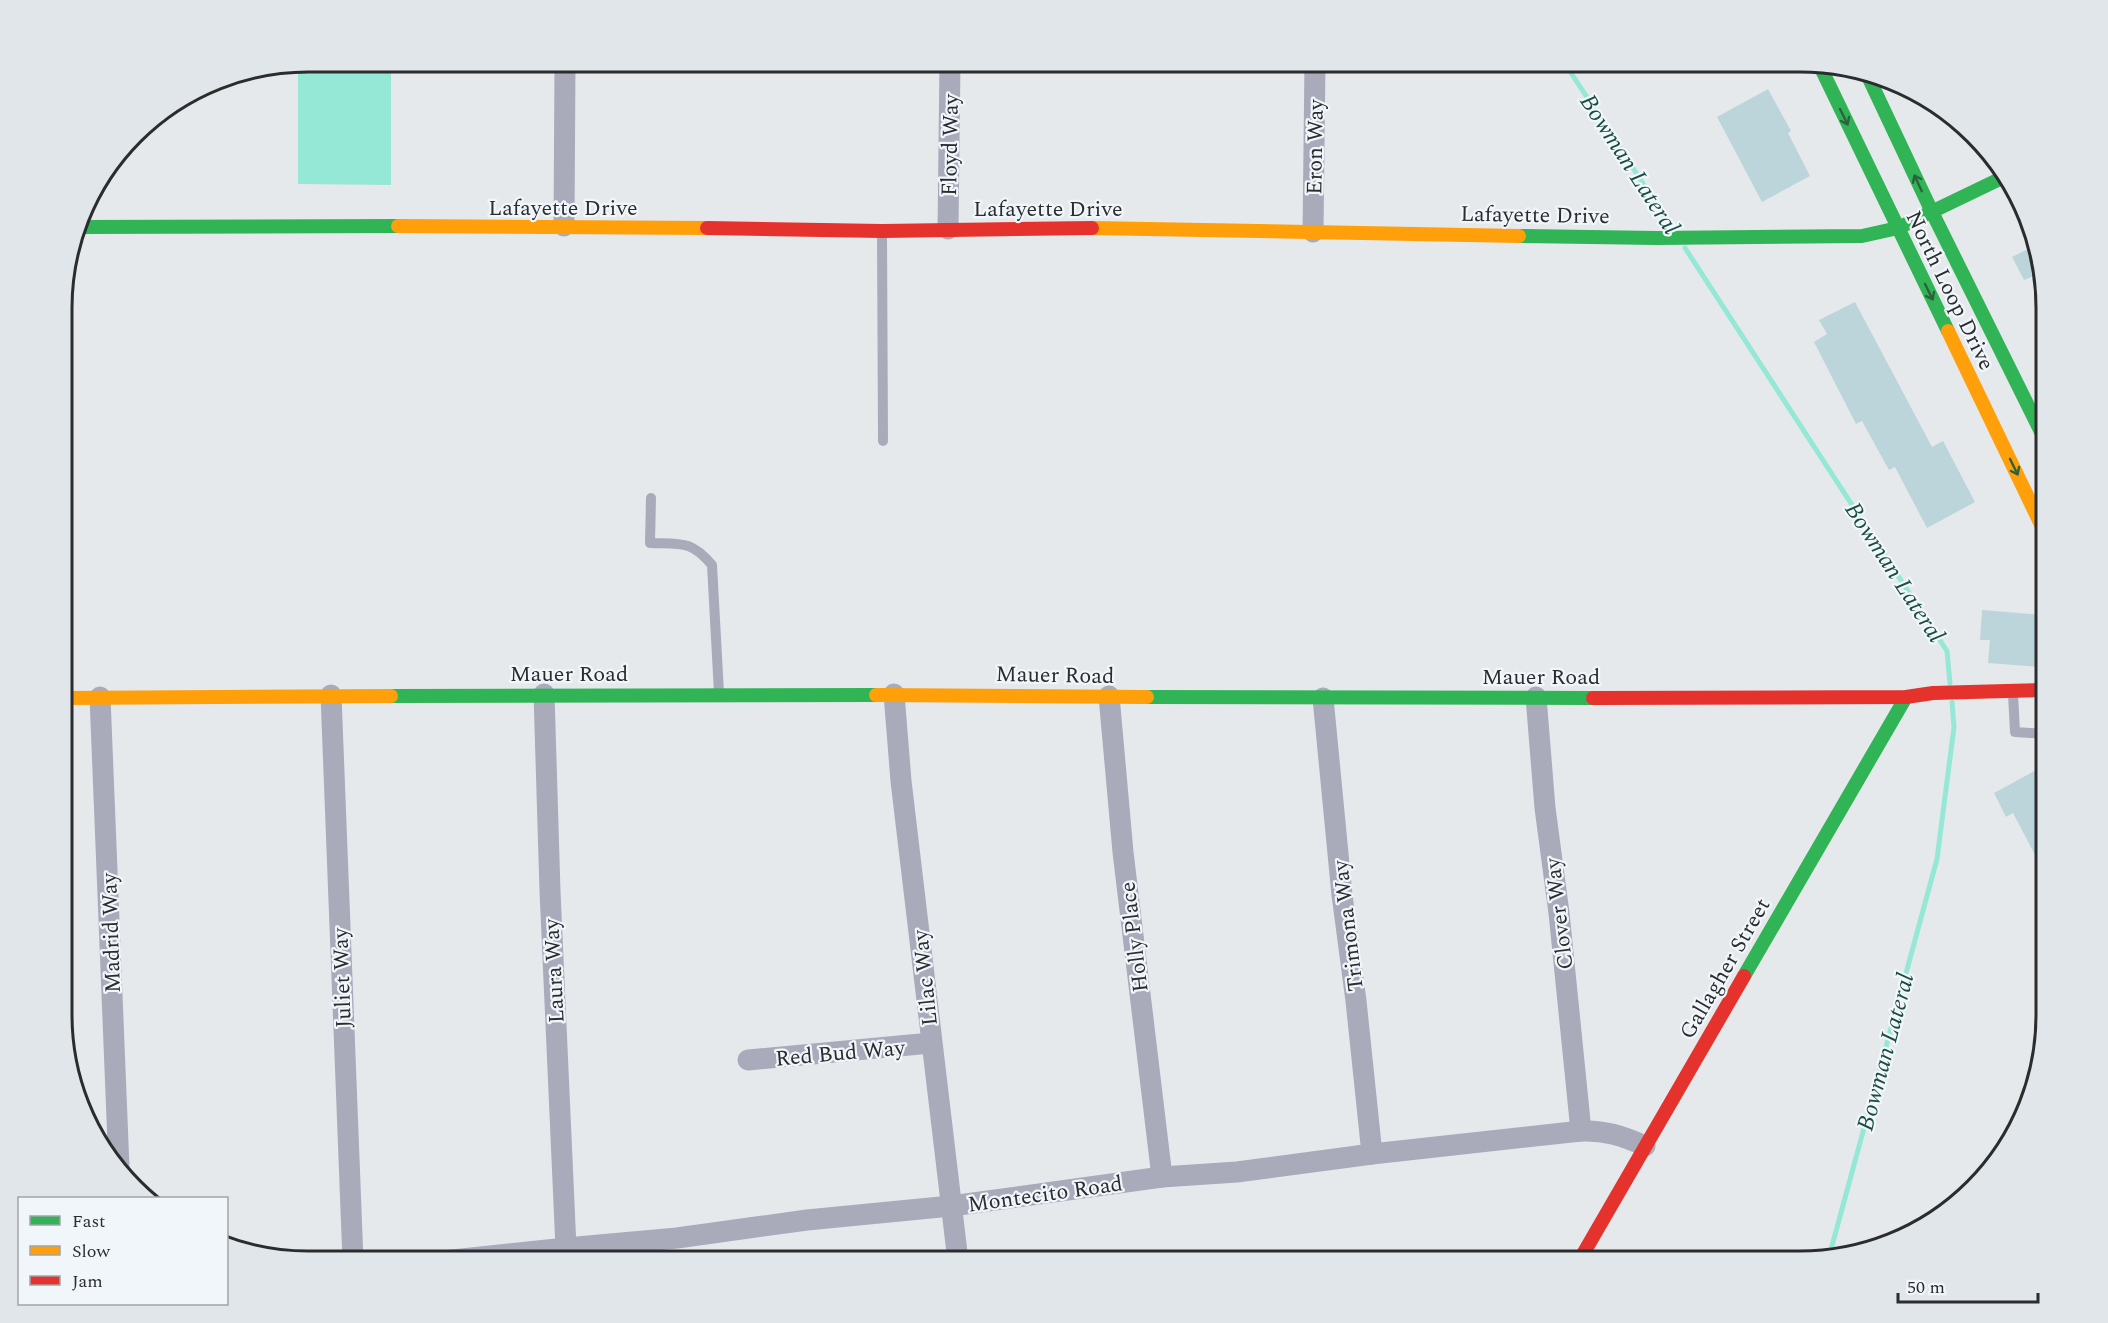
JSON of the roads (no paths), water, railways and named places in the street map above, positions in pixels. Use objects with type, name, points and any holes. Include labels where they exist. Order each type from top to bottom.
[{"type":"street","points":[[564,226],[565,72]]},
{"type":"street","name":"Floyd Way","points":[[948,230],[950,72]]},
{"type":"street","name":"Eron Way","points":[[1313,232],[1315,72]]},
{"type":"street","name":"North Loop Drive","points":[[1824,74],[2036,514]]},
{"type":"street","name":"North Loop Drive","points":[[1871,83],[2036,422]]},
{"type":"street","name":"Lafayette Drive","points":[[87,227],[564,226],[882,231],[1103,228],[1705,238],[1862,236],[1898,228],[1998,180]]},
{"type":"street","name":"Mauer Road","points":[[72,698],[544,694],[1323,698],[1906,697],[1969,691],[2036,690]]},
{"type":"street","name":"Laura Way","points":[[544,694],[550,891],[566,1248]]},
{"type":"street","name":"Lilac Way","points":[[894,694],[901,781],[957,1251]]},
{"type":"street","name":"Juliet Way","points":[[331,695],[353,1251]]},
{"type":"street","name":"Holly Place","points":[[1109,696],[1132,932],[1162,1177]]},
{"type":"street","name":"Madrid Way","points":[[100,697],[118,1155]]},
{"type":"street","name":"Clover Way","points":[[1536,697],[1545,808],[1560,925],[1581,1131]]},
{"type":"street","name":"Gallagher Street","points":[[1585,1251],[1906,697]]},
{"type":"street","name":"Trimona Way","points":[[1323,698],[1342,895],[1372,1154]]},
{"type":"street","name":"Red Bud Way","points":[[748,1060],[931,1043]]},
{"type":"street","name":"Montecito Road","points":[[540,1251],[677,1238],[807,1220],[951,1206],[1162,1177],[1237,1172],[1372,1154],[1581,1131],[1618,1134],[1645,1146]]},
{"type":"lane","points":[[882,231],[883,441]]},
{"type":"lane","points":[[651,498],[650,543],[687,544],[700,551],[712,565],[719,694]]},
{"type":"lane","points":[[2013,690],[2015,732],[2036,733]]},
{"type":"waterway","name":"Bowman Lateral","points":[[1571,72],[1672,228]]},
{"type":"waterway","name":"Bowman Lateral","points":[[1685,248],[1947,651],[1950,683]]},
{"type":"waterway","name":"Bowman Lateral","points":[[1831,1249],[1937,859],[1954,727],[1952,702]]}]
